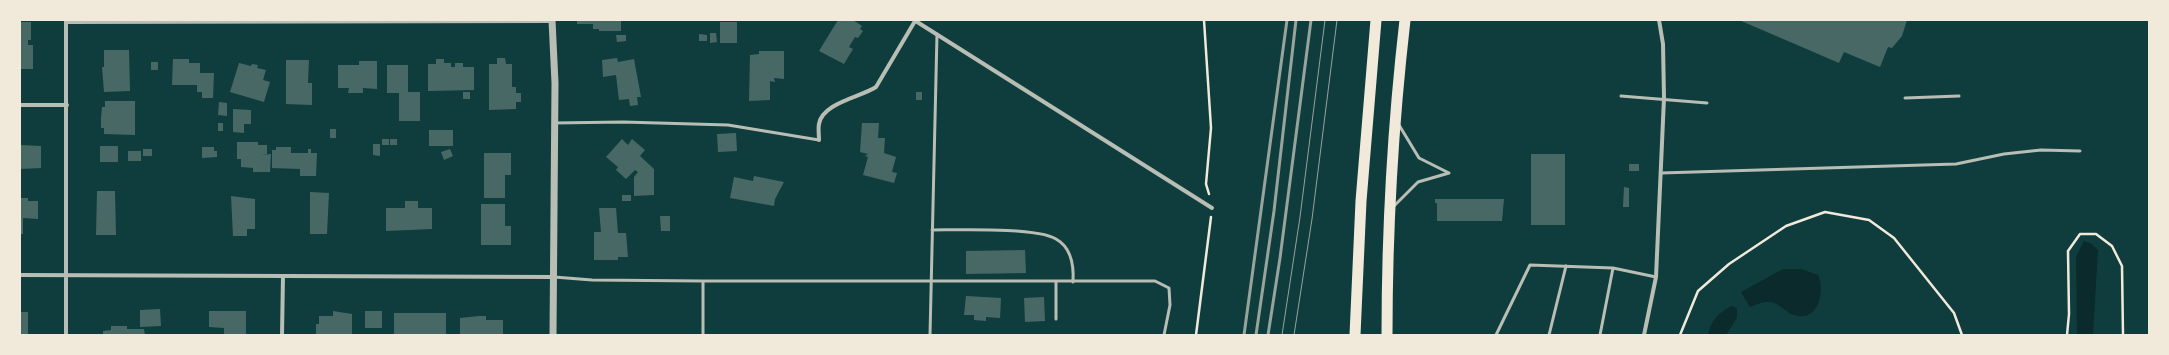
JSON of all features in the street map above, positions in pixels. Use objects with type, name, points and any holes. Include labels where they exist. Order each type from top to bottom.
[{"type":"highway","points":[[1355,335],[1361,201],[1376,20]]},
{"type":"highway","points":[[1387,335],[1390,210],[1405,20]]},
{"type":"street","points":[[819,140],[819,124],[823,116],[836,106],[854,97],[867,94],[876,87],[915,20],[1212,208]]},
{"type":"street","points":[[1644,335],[1656,277],[1661,173],[1664,98],[1663,44],[1659,20]]},
{"type":"street","points":[[66,335],[66,21],[552,21],[555,83],[553,335]]},
{"type":"street","points":[[20,105],[67,105]]},
{"type":"street","points":[[20,275],[553,277]]},
{"type":"street","points":[[282,335],[283,276]]},
{"type":"lane","points":[[930,335],[937,34]]},
{"type":"lane","points":[[1621,96],[1664,98],[1707,103]]},
{"type":"lane","points":[[1905,98],[1959,96]]},
{"type":"lane","points":[[1390,210],[1418,182],[1449,173],[1419,158],[1396,120]]},
{"type":"lane","points":[[554,123],[660,123],[728,125],[819,140]]},
{"type":"lane","points":[[1661,173],[1956,164],[2004,154],[2041,150],[2080,151]]},
{"type":"lane","points":[[932,230],[1037,232],[1056,239],[1066,248],[1074,262],[1073,282]]},
{"type":"lane","points":[[1496,335],[1530,265],[1613,268],[1656,277]]},
{"type":"lane","points":[[1549,335],[1566,266]]},
{"type":"lane","points":[[1600,335],[1613,268]]},
{"type":"lane","points":[[553,277],[592,280],[703,281],[1155,281],[1169,288],[1170,305],[1164,335]]},
{"type":"lane","points":[[703,281],[703,335]]},
{"type":"lane","points":[[1056,282],[1056,319]]},
{"type":"path","points":[[1196,335],[1212,208],[1206,184],[1212,128],[1204,20]]},
{"type":"path","points":[[1680,335],[1698,291],[1729,264],[1786,226],[1825,212],[1869,220],[1894,238],[1954,313],[1962,335]]},
{"type":"path","points":[[2067,335],[2069,314],[2068,252],[2080,234],[2096,234],[2112,246],[2122,266],[2123,335]]},
{"type":"water","points":[[2084,241],[2092,244],[2098,250],[2093,335],[2077,335],[2076,257]]},
{"type":"water","points":[[1783,269],[1801,269],[1818,275],[1821,289],[1820,297],[1818,304],[1809,314],[1802,316],[1794,315],[1777,304],[1770,302],[1750,307],[1741,292]]},
{"type":"water","points":[[1732,306],[1737,308],[1737,318],[1726,335],[1708,335],[1711,325],[1716,317]]},
{"type":"building","points":[[577,20],[621,20],[621,31],[599,31],[599,29],[593,29],[593,24],[577,24]]},
{"type":"building","points":[[838,20],[853,20],[862,26],[860,29],[863,31],[858,38],[855,37],[849,47],[853,49],[844,64],[819,51]]},
{"type":"building","points":[[1739,20],[1907,20],[1902,36],[1892,48],[1888,47],[1880,67],[1844,52],[1839,63]]},
{"type":"building","points":[[20,22],[31,22],[31,40],[28,40],[28,45],[33,45],[33,69],[20,69]]},
{"type":"building","points":[[720,22],[737,22],[737,43],[720,43]]},
{"type":"building","points":[[710,33],[716,33],[717,42],[710,43]]},
{"type":"building","points":[[699,34],[707,35],[707,41],[699,41]]},
{"type":"building","points":[[616,35],[626,35],[626,41],[617,42]]},
{"type":"building","points":[[104,50],[129,50],[130,91],[104,92],[102,67],[104,67]]},
{"type":"building","points":[[759,51],[784,51],[784,79],[774,78],[775,82],[770,81],[770,100],[749,101],[750,55],[759,54]]},
{"type":"building","points":[[497,58],[505,58],[506,64],[512,64],[512,87],[516,87],[516,93],[521,93],[521,102],[516,102],[516,109],[489,110],[489,64],[497,64]]},
{"type":"building","points":[[617,58],[618,62],[634,59],[641,97],[637,97],[638,105],[630,106],[629,99],[619,100],[616,75],[603,77],[602,60]]},
{"type":"building","points":[[173,59],[189,59],[189,63],[200,63],[200,73],[214,73],[213,98],[202,98],[202,92],[197,92],[197,85],[172,85]]},
{"type":"building","points":[[436,59],[444,59],[444,63],[451,63],[451,67],[455,67],[455,63],[463,63],[463,67],[474,67],[474,90],[428,91],[428,64],[436,64]]},
{"type":"building","points":[[286,60],[309,60],[308,83],[312,83],[312,105],[286,104]]},
{"type":"building","points":[[359,61],[377,61],[377,89],[363,88],[363,93],[348,93],[349,88],[338,88],[338,65],[359,65]]},
{"type":"building","points":[[151,62],[158,62],[158,70],[151,70]]},
{"type":"building","points":[[239,63],[251,66],[252,64],[258,65],[257,68],[266,70],[263,80],[270,82],[264,102],[230,92]]},
{"type":"building","points":[[387,65],[408,65],[408,92],[420,92],[420,121],[399,121],[399,93],[387,93]]},
{"type":"building","points":[[463,92],[470,92],[470,99],[463,99]]},
{"type":"building","points":[[916,92],[922,92],[922,100],[916,100]]},
{"type":"building","points":[[105,101],[135,101],[135,135],[104,134],[104,128],[101,128],[101,118],[102,107],[105,107]]},
{"type":"building","points":[[219,102],[227,103],[227,116],[218,115]]},
{"type":"building","points":[[233,109],[251,110],[251,124],[244,124],[244,133],[233,132]]},
{"type":"building","points":[[218,123],[223,123],[223,131],[218,131]]},
{"type":"building","points":[[862,123],[879,123],[878,138],[885,138],[884,153],[896,157],[892,172],[897,173],[894,183],[863,175],[868,157],[865,156],[868,154],[860,152]]},
{"type":"building","points":[[330,129],[336,129],[336,138],[330,138]]},
{"type":"building","points":[[429,130],[453,130],[453,146],[429,146]]},
{"type":"building","points":[[736,133],[737,151],[718,152],[717,134]]},
{"type":"building","points":[[382,139],[389,139],[389,145],[382,145]]},
{"type":"building","points":[[390,139],[397,139],[397,145],[390,145]]},
{"type":"building","points":[[622,139],[628,145],[632,139],[645,150],[640,156],[654,169],[654,195],[634,196],[634,177],[638,172],[635,170],[626,179],[616,170],[618,167],[606,157]]},
{"type":"building","points":[[237,142],[258,142],[258,145],[267,145],[267,154],[261,155],[271,154],[270,172],[253,172],[253,168],[241,167],[241,159],[237,159]]},
{"type":"building","points":[[373,144],[380,144],[380,156],[373,155]]},
{"type":"building","points":[[20,145],[41,146],[41,168],[20,169]]},
{"type":"building","points":[[100,146],[118,146],[118,162],[100,162]]},
{"type":"building","points":[[202,147],[214,147],[214,151],[217,151],[217,157],[202,158]]},
{"type":"building","points":[[276,147],[291,147],[291,153],[308,153],[308,149],[311,149],[311,153],[317,153],[316,176],[300,176],[300,169],[272,168],[272,150],[276,150]]},
{"type":"building","points":[[143,149],[152,149],[152,156],[143,156]]},
{"type":"building","points":[[450,149],[453,156],[444,160],[441,152]]},
{"type":"building","points":[[128,151],[141,151],[141,161],[128,161]]},
{"type":"building","points":[[484,153],[511,153],[511,175],[505,175],[505,198],[484,198]]},
{"type":"building","points":[[1531,154],[1565,154],[1565,225],[1531,225]]},
{"type":"building","points":[[1629,164],[1639,164],[1639,171],[1629,171]]},
{"type":"building","points":[[754,176],[784,182],[775,199],[774,206],[730,198],[734,177],[753,181]]},
{"type":"building","points":[[1624,187],[1629,188],[1629,207],[1623,207]]},
{"type":"building","points":[[97,191],[115,191],[116,235],[96,235]]},
{"type":"building","points":[[310,192],[329,193],[327,234],[310,234]]},
{"type":"building","points":[[622,195],[631,195],[631,201],[622,201]]},
{"type":"building","points":[[231,196],[255,199],[255,229],[247,229],[247,236],[233,236]]},
{"type":"building","points":[[20,198],[28,198],[28,201],[38,201],[38,219],[23,218],[23,234],[20,234]]},
{"type":"building","points":[[1435,199],[1504,199],[1502,221],[1437,221],[1437,203],[1435,203]]},
{"type":"building","points":[[405,201],[418,201],[418,208],[432,208],[432,229],[386,231],[386,208],[405,208]]},
{"type":"building","points":[[481,204],[505,204],[505,226],[511,226],[511,245],[481,245]]},
{"type":"building","points":[[599,208],[616,208],[618,233],[626,233],[628,257],[618,257],[618,260],[594,260],[594,232],[601,232]]},
{"type":"building","points":[[660,216],[670,216],[670,231],[661,231]]},
{"type":"building","points":[[1025,250],[1026,273],[966,274],[966,251]]},
{"type":"building","points":[[966,296],[1001,298],[1000,318],[986,317],[986,321],[974,320],[974,315],[964,315]]},
{"type":"building","points":[[1044,297],[1045,321],[1025,322],[1024,298]]},
{"type":"building","points":[[160,309],[161,326],[140,327],[140,310]]},
{"type":"building","points":[[209,311],[246,311],[246,335],[224,335],[224,328],[209,327]]},
{"type":"building","points":[[333,311],[352,314],[352,335],[316,335],[316,324],[319,324],[319,316],[333,316]]},
{"type":"building","points":[[365,311],[382,311],[382,328],[365,328]]},
{"type":"building","points":[[20,312],[28,312],[28,335],[20,335]]},
{"type":"building","points":[[394,313],[446,313],[446,335],[394,335]]},
{"type":"building","points":[[486,316],[486,320],[503,320],[503,335],[460,335],[460,318]]},
{"type":"building","points":[[111,326],[127,326],[127,329],[144,329],[145,335],[103,335],[103,331],[111,330]]},
{"type":"tram line","points":[[1282,335],[1300,217],[1325,20]]},
{"type":"tram line","points":[[1294,335],[1312,219],[1337,20]]},
{"type":"railway","points":[[1244,335],[1287,20]]},
{"type":"railway","points":[[1256,335],[1274,211],[1296,20]]},
{"type":"railway","points":[[1268,335],[1280,258],[1311,20]]}]
